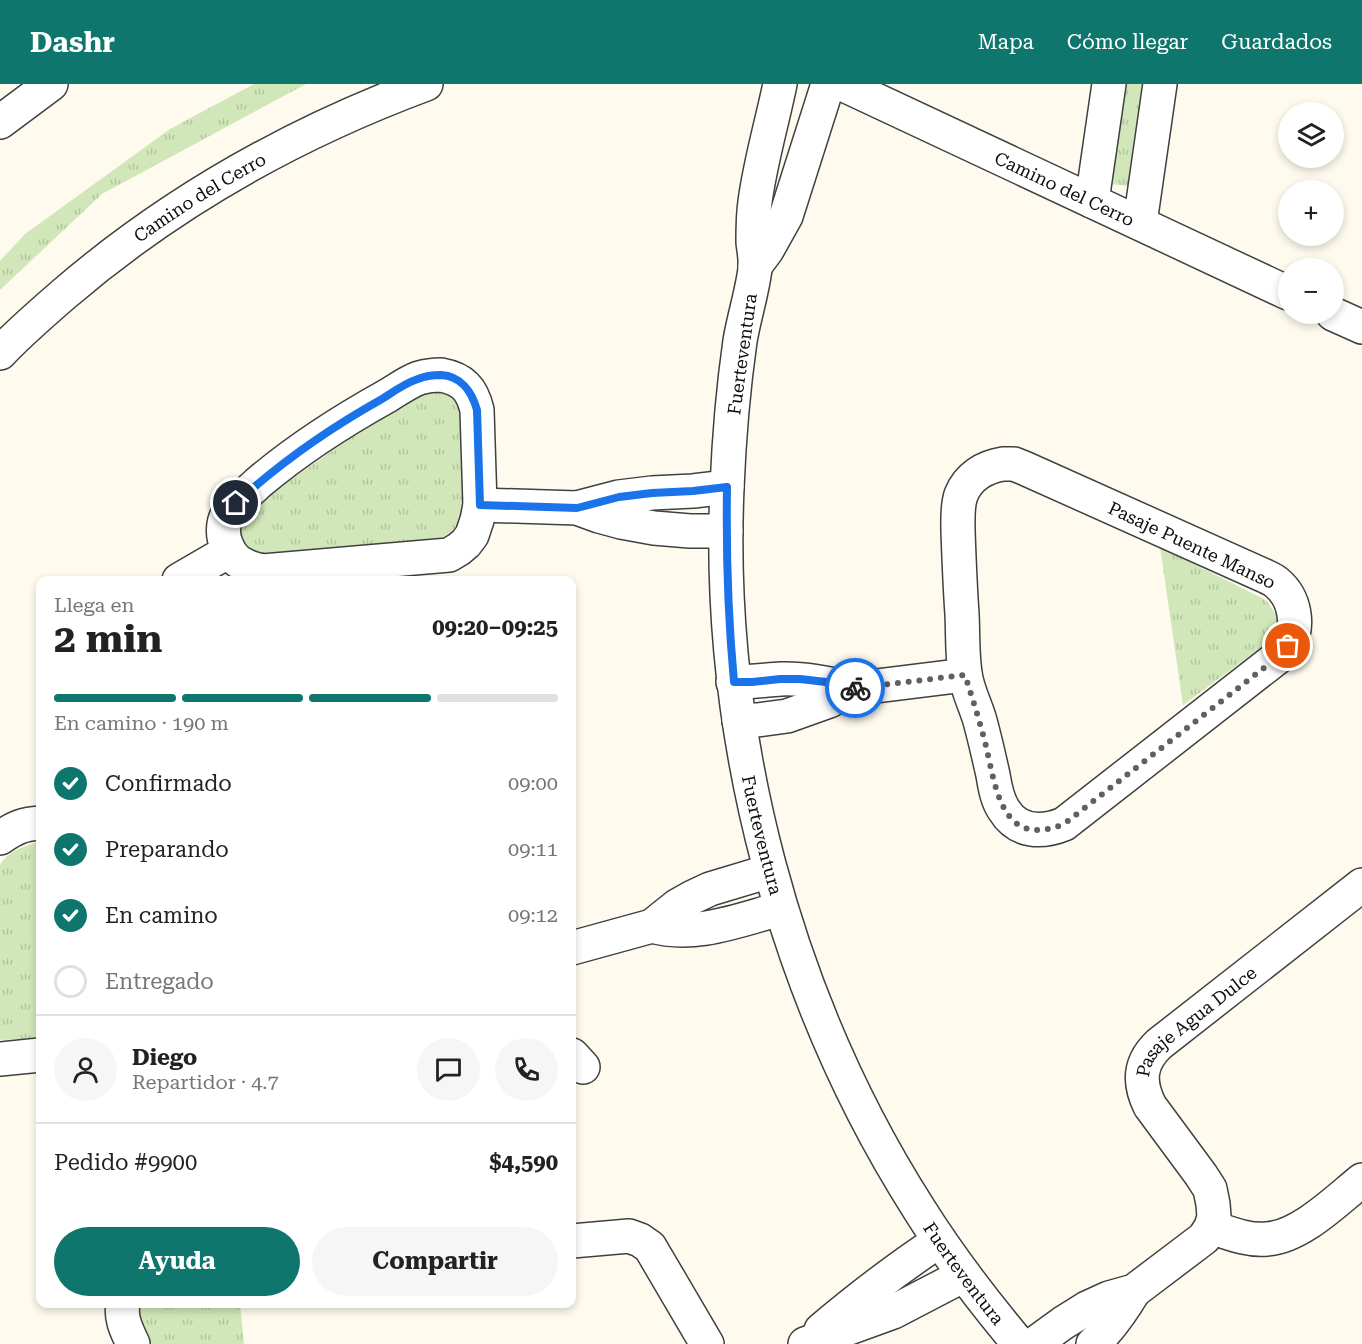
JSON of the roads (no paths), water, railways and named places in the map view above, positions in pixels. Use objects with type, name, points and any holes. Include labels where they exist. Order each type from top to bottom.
[{"type":"street","points":[[0,122],[51,84]]},
{"type":"street","name":"Camino del Cerro","points":[[0,353],[88,273],[138,235],[190,200],[301,137],[354,112],[426,84]]},
{"type":"street","name":"Fuerteventura","points":[[780,84],[755,202],[753,244],[755,266],[741,339],[732,413],[727,487],[728,607],[734,682],[753,796],[780,909],[807,985],[858,1102],[939,1241],[1018,1344]]},
{"type":"street","name":"Fuerteventura","points":[[755,266],[786,216],[828,84]]},
{"type":"street","name":"Camino del Cerro","points":[[842,84],[1278,287]]},
{"type":"street","points":[[1092,201],[1109,84]]},
{"type":"street","points":[[1140,223],[1160,84]]},
{"type":"street","points":[[1344,319],[1362,327]]},
{"type":"street","points":[[441,375],[452,377],[469,390],[477,410],[480,505],[472,535],[459,549],[449,555],[262,571],[242,565],[229,551],[224,535],[224,524],[228,512],[262,480],[314,442],[367,407],[417,379],[441,375]]},
{"type":"street","name":"Pasaje Puente Manso","points":[[1014,464],[1024,468],[1265,576],[1276,582],[1286,592],[1292,603],[1295,617],[1288,646],[1278,657],[1064,824],[1052,829],[1040,831],[1027,829],[1014,822],[1004,811],[998,797],[980,720],[965,675],[958,508],[965,486],[981,471],[992,466],[1014,464]]},
{"type":"street","points":[[577,508],[619,497],[727,487]]},
{"type":"street","points":[[480,505],[577,508],[621,522],[654,528],[726,531]]},
{"type":"street","points":[[186,576],[229,551]]},
{"type":"street","points":[[739,721],[787,716],[829,701],[852,689],[965,675]]},
{"type":"street","points":[[734,682],[800,679],[826,682],[852,689]]},
{"type":"street","points":[[0,838],[11,830],[36,823]]},
{"type":"street","points":[[576,947],[652,926],[677,906],[710,889],[770,871]]},
{"type":"street","name":"Pasaje Agua Dulce","points":[[1211,1227],[1214,1204],[1210,1189],[1150,1106],[1144,1094],[1142,1082],[1146,1059],[1159,1044],[1362,885]]},
{"type":"street","points":[[652,926],[663,929],[689,930],[780,909]]},
{"type":"street","points":[[0,1059],[36,1055]]},
{"type":"street","points":[[1035,1344],[1088,1308],[1134,1291],[1204,1238],[1211,1227],[1254,1239],[1279,1237],[1294,1232],[1362,1180]]},
{"type":"street","points":[[576,1241],[629,1236],[650,1247],[707,1344]]},
{"type":"street","points":[[805,1344],[877,1284],[939,1241]]},
{"type":"street","points":[[805,1344],[893,1312],[964,1275]]},
{"type":"street","points":[[1093,1344],[1113,1324],[1134,1291]]},
{"type":"street","points":[[122,1308],[124,1323],[133,1344]]}]
